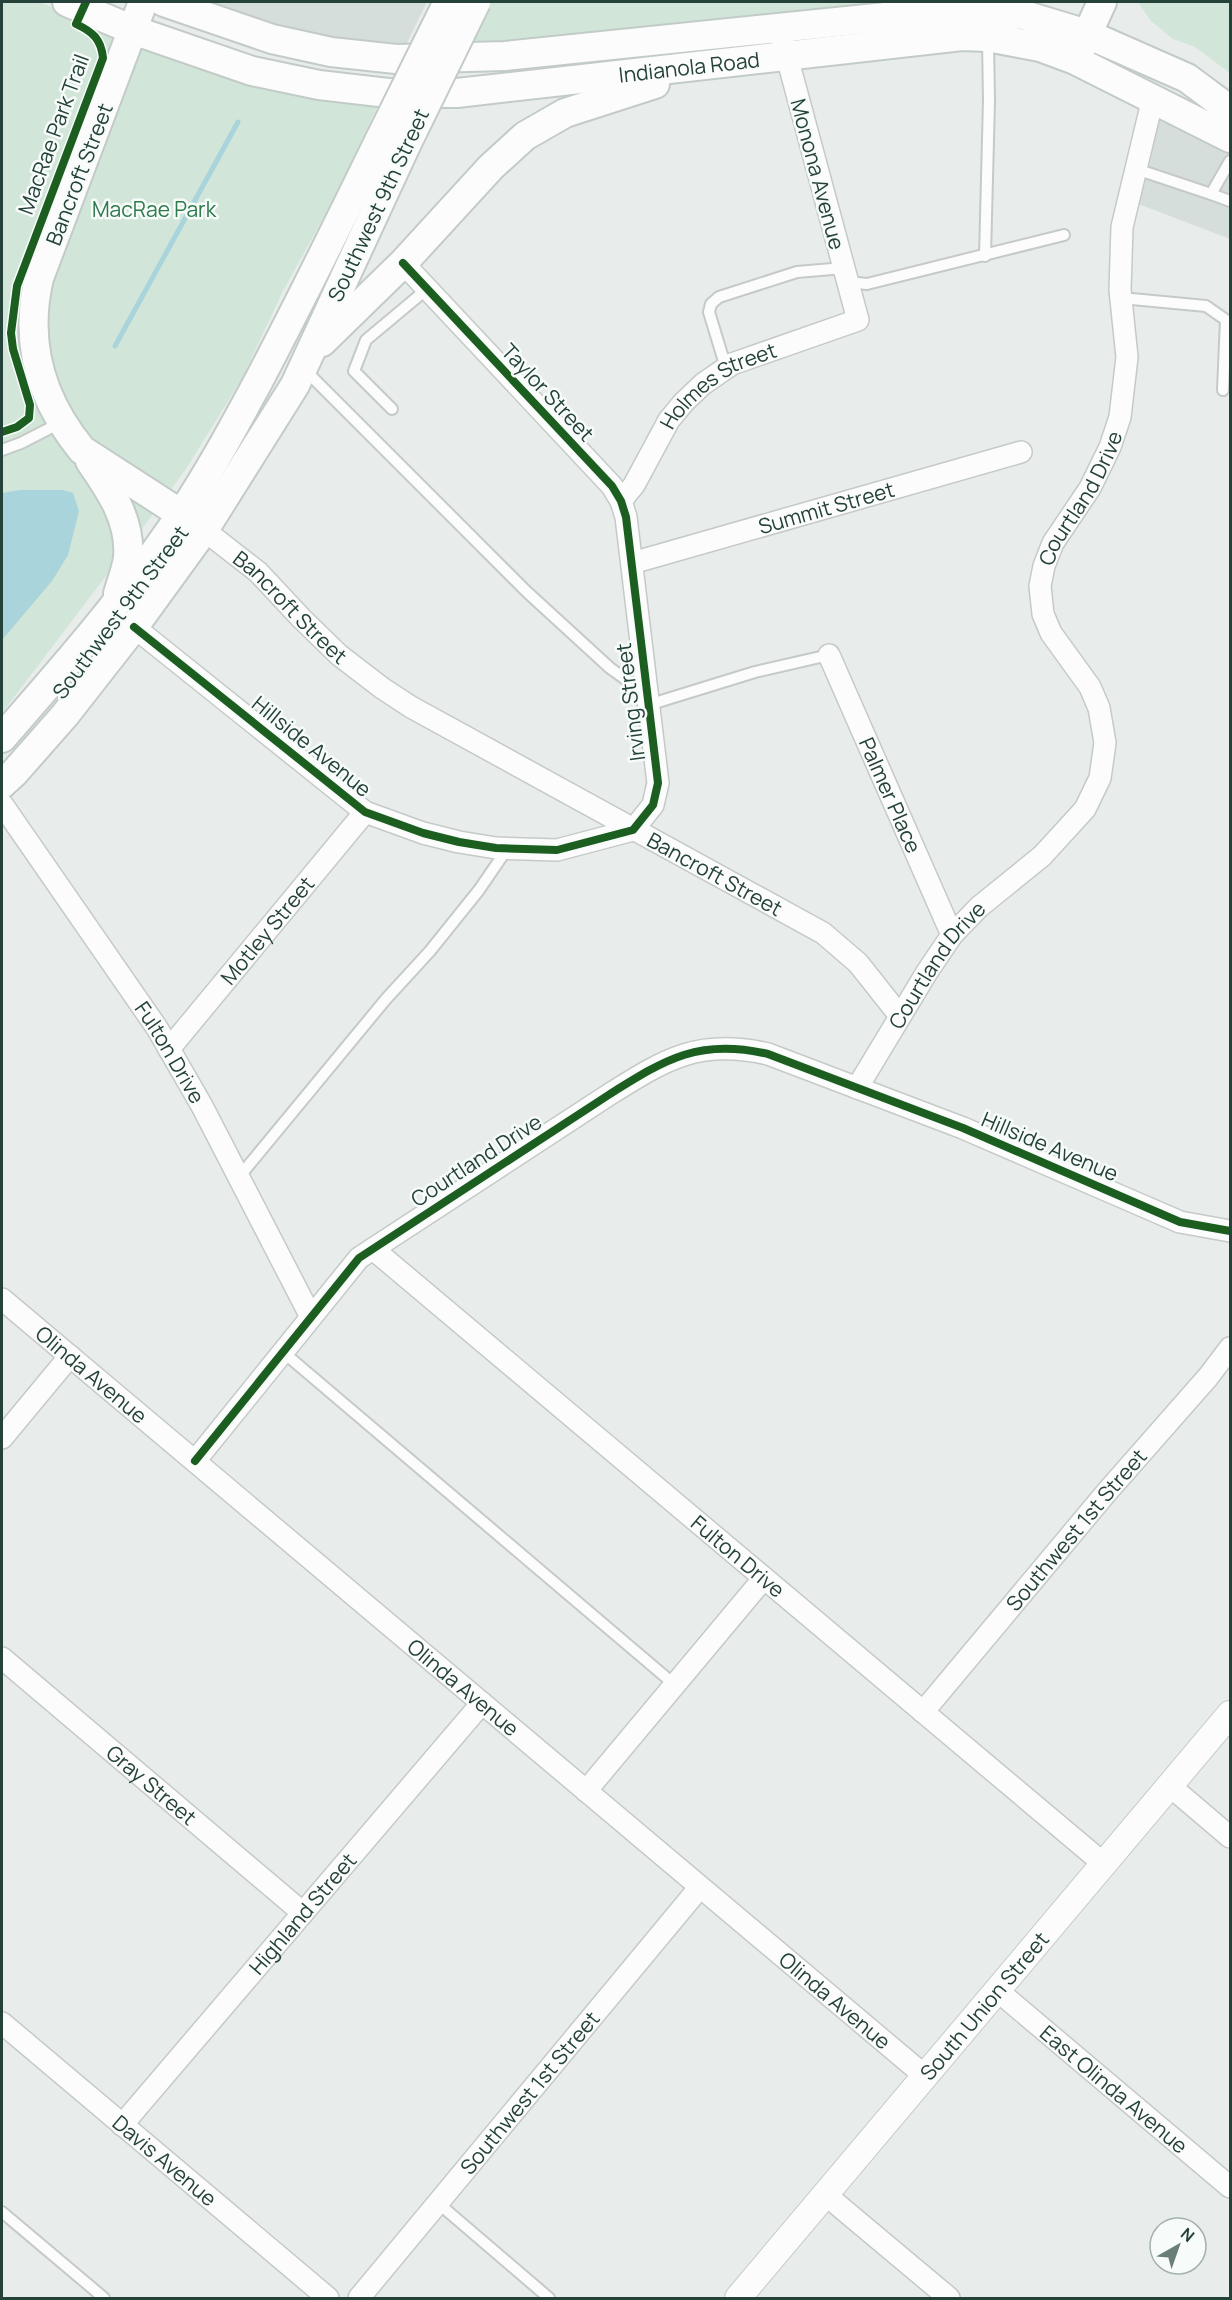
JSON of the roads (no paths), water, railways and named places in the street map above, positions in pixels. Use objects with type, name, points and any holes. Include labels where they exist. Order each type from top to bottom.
[{"type":"main road","name":"Indianola Road","points":[[67,2],[133,30],[252,71],[319,86],[388,93],[457,93],[962,36],[987,36],[1040,47],[1075,60],[1230,138]]},
{"type":"main road","name":"Bancroft Street","points":[[144,2],[39,278],[33,304],[32,325],[39,370],[51,404],[82,450],[204,530]]},
{"type":"main road","name":"Indianola Road","points":[[164,2],[272,39],[331,52],[396,59],[505,56],[963,9],[1024,15],[1087,34],[1187,78],[1230,110]]},
{"type":"main road","name":"Southwest 9th Street","points":[[2,784],[65,715],[134,627],[204,530],[295,385],[448,2]]},
{"type":"main road","name":"Southwest 9th Street","points":[[2,738],[87,641],[135,580],[181,514],[228,437],[394,141],[476,2]]},
{"type":"main road","points":[[1075,60],[1102,2]]},
{"type":"main road","points":[[305,363],[335,327],[403,264],[490,167],[525,136],[566,112],[714,64]]},
{"type":"main road","points":[[82,450],[116,498],[125,527],[128,556],[116,603],[87,641]]},
{"type":"street","name":"Monona Avenue","points":[[779,27],[858,320]]},
{"type":"street","name":"Courtland Drive","points":[[195,1461],[359,1258],[610,1094],[674,1057],[718,1048],[747,1049],[768,1054],[857,1088],[952,935],[979,907],[1042,856],[1085,809],[1100,777],[1105,743],[1099,708],[1090,687],[1052,633],[1043,614],[1040,586],[1044,566],[1053,543],[1090,488],[1115,433],[1124,395],[1127,369],[1121,298],[1122,227],[1153,98]]},
{"type":"street","name":"Taylor Street","points":[[403,264],[612,486],[621,501],[626,517],[632,562]]},
{"type":"street","name":"Holmes Street","points":[[621,501],[634,485],[676,411],[703,384],[726,368],[742,361],[858,320]]},
{"type":"street","name":"Summit Street","points":[[632,562],[1022,452]]},
{"type":"street","name":"Bancroft Street","points":[[204,530],[258,572],[339,656],[382,688],[421,713],[633,831],[824,933],[858,963],[900,1016]]},
{"type":"street","name":"Irving Street","points":[[632,562],[658,783],[653,806],[633,831]]},
{"type":"street","name":"Hillside Avenue","points":[[134,627],[365,812],[459,842],[507,848],[557,850],[633,831]]},
{"type":"street","name":"Palmer Place","points":[[829,655],[952,935]]},
{"type":"street","name":"Fulton Drive","points":[[2,804],[111,960],[169,1049],[202,1106],[311,1317]]},
{"type":"street","name":"Motley Street","points":[[169,1049],[365,812]]},
{"type":"street","name":"Hillside Avenue","points":[[857,1088],[963,1128],[1180,1222],[1230,1231]]},
{"type":"street","name":"Fulton Drive","points":[[373,1249],[1104,1864]]},
{"type":"street","name":"Olinda Avenue","points":[[2,1299],[925,2076]]},
{"type":"street","name":"Southwest 1st Street","points":[[923,1712],[1106,1493],[1208,1377],[1230,1348]]},
{"type":"street","points":[[2,1438],[70,1356]]},
{"type":"street","points":[[586,1791],[764,1578]]},
{"type":"street","name":"Gray Street","points":[[2,1658],[303,1913]]},
{"type":"street","name":"Highland Street","points":[[122,2125],[482,1703]]},
{"type":"street","name":"South Union Street","points":[[738,2298],[1230,1714]]},
{"type":"street","points":[[1170,1786],[1230,1837]]},
{"type":"street","name":"Southwest 1st Street","points":[[359,2298],[700,1887]]},
{"type":"street","name":"East Olinda Avenue","points":[[998,1990],[1230,2187]]},
{"type":"street","name":"Davis Avenue","points":[[2,2023],[328,2298]]},
{"type":"street","points":[[826,2195],[949,2298]]},
{"type":"lane","points":[[985,255],[989,100],[987,36]]},
{"type":"lane","points":[[1211,194],[1230,161]]},
{"type":"lane","points":[[1136,170],[1230,201]]},
{"type":"lane","points":[[726,368],[709,312],[711,304],[719,297],[797,272],[846,275],[867,284],[1064,235]]},
{"type":"lane","points":[[392,409],[354,370],[366,340],[427,289]]},
{"type":"lane","points":[[1121,298],[1206,306],[1226,320],[1223,390]]},
{"type":"lane","points":[[305,363],[527,592],[648,700],[829,655]]},
{"type":"lane","points":[[2,450],[62,422]]},
{"type":"lane","points":[[239,1177],[386,999],[430,951],[479,890],[507,848]]},
{"type":"lane","points":[[283,1352],[675,1685]]},
{"type":"lane","points":[[438,2203],[549,2298]]},
{"type":"lane","points":[[2,2212],[104,2298]]},
{"type":"water","points":[[20,490],[63,490],[73,493],[79,511],[68,555],[52,581],[2,640],[2,493]]},
{"type":"waterway","points":[[115,346],[238,122]]},
{"type":"park label","name":"MacRae Park","points":[[154,209]]}]
